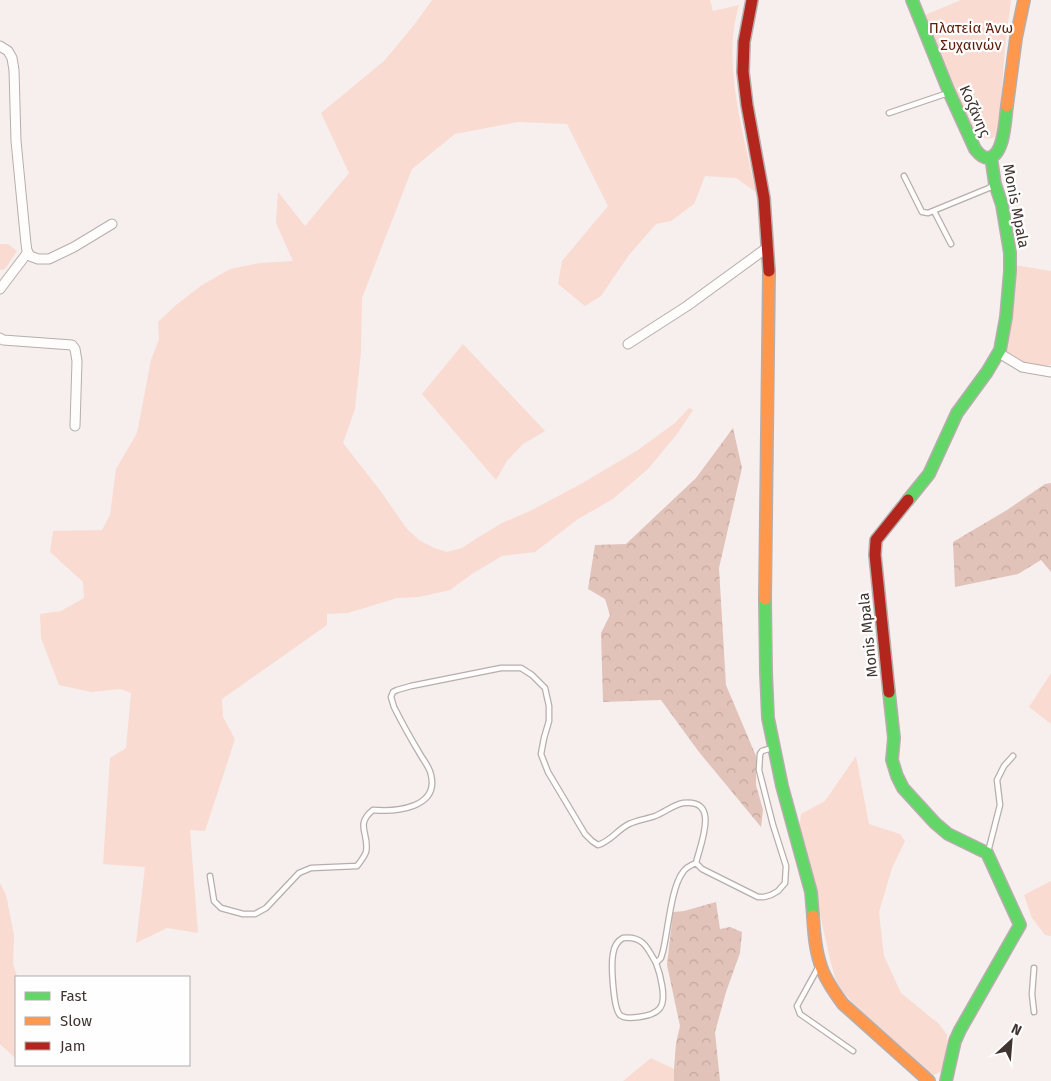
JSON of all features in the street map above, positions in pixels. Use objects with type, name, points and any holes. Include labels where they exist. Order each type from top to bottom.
[{"type":"street","points":[[752,0],[744,38],[743,65],[747,103],[764,203],[768,247],[765,622],[767,700],[773,748],[811,892],[815,942],[820,965],[832,989],[844,1004],[929,1081]]},
{"type":"street","name":"Κοζάνης","points":[[912,0],[949,92],[975,149],[980,155],[987,158],[997,152],[1002,138],[1024,0]]},
{"type":"street","points":[[0,46],[8,51],[12,58],[14,70],[16,141],[26,244],[30,256],[49,259],[74,247],[112,224]]},
{"type":"street","name":"Monis Mpala","points":[[987,853],[948,834],[904,788],[897,776],[892,760],[894,738],[875,555],[876,540],[929,474],[957,412],[999,353],[1006,317],[1010,253],[991,157]]},
{"type":"street","points":[[628,344],[687,306],[768,247]]},
{"type":"street","points":[[0,289],[28,252]]},
{"type":"street","points":[[0,338],[3,340],[72,345],[75,349],[77,361],[76,426]]},
{"type":"street","points":[[999,353],[1022,367],[1051,372]]},
{"type":"street","points":[[946,1081],[960,1030],[1020,925],[987,853]]},
{"type":"lane","points":[[889,113],[949,92]]},
{"type":"lane","points":[[904,176],[922,212],[928,213],[995,184]]},
{"type":"lane","points":[[934,211],[951,244]]},
{"type":"lane","points":[[210,876],[214,901],[221,908],[243,914],[255,914],[266,908],[299,873],[311,868],[357,866],[364,858],[366,851],[367,845],[363,824],[367,815],[373,810],[406,809],[419,804],[429,795],[433,786],[431,773],[394,707],[391,697],[393,692],[411,686],[501,668],[521,668],[532,675],[545,688],[549,706],[549,721],[541,754],[548,772],[592,841],[598,845],[604,843],[630,824],[657,816],[683,803],[696,804],[703,809],[706,819],[703,840],[696,863],[686,868],[679,877],[663,951],[661,958],[656,963]]},
{"type":"lane","points":[[696,863],[702,869],[758,897],[771,895],[782,886],[786,878],[786,866],[759,770],[760,754],[762,751],[773,748]]},
{"type":"lane","points":[[987,853],[1000,805],[997,780],[1004,766],[1013,756]]},
{"type":"lane","points":[[623,938],[636,938],[644,945],[656,963],[662,984],[663,1003],[661,1008],[653,1014],[639,1017],[625,1017],[621,1015],[617,1010],[612,967],[613,952],[617,943],[623,938]]},
{"type":"lane","points":[[820,965],[797,1006],[800,1014],[853,1051]]},
{"type":"lane","points":[[1034,968],[1032,994],[1034,1012]]},
{"type":"green space","points":[[432,0],[710,0],[713,11],[739,5],[735,19],[732,48],[733,68],[742,132],[756,192],[736,178],[705,176],[694,204],[671,221],[656,224],[629,255],[601,296],[585,306],[558,284],[562,261],[608,206],[567,124],[518,122],[455,134],[412,169],[362,298],[361,352],[355,409],[343,443],[407,529],[419,540],[447,552],[462,548],[502,523],[532,510],[579,485],[638,450],[675,423],[689,408],[693,410],[677,434],[648,469],[613,499],[578,519],[535,552],[502,556],[450,590],[419,597],[397,598],[348,613],[327,614],[327,625],[222,699],[223,717],[235,739],[205,831],[190,830],[198,933],[167,928],[136,943],[145,867],[103,864],[110,758],[126,748],[131,693],[120,689],[91,692],[59,685],[41,638],[40,614],[61,611],[84,598],[83,582],[50,552],[53,531],[102,530],[110,515],[116,469],[137,433],[151,360],[159,339],[158,322],[202,285],[230,269],[260,263],[293,261],[276,223],[278,192],[305,226],[349,173],[321,113],[384,61]]},
{"type":"green space","name":"Πλατεία Άνω Συχαινών","points":[[961,0],[1011,0],[1000,115],[995,137],[992,138],[982,137],[975,132],[946,70],[925,15]]},
{"type":"green space","points":[[0,244],[8,244],[17,251],[5,269],[0,270]]},
{"type":"green space","points":[[1015,265],[1051,271],[1051,365],[1037,366],[1026,364],[1003,352]]},
{"type":"green space","points":[[463,344],[545,431],[523,444],[507,461],[496,480],[422,394]]},
{"type":"green space","points":[[733,428],[742,468],[719,568],[726,685],[756,756],[756,785],[763,810],[761,827],[699,752],[661,700],[603,702],[601,633],[610,615],[605,599],[588,589],[595,545],[626,544],[696,478]]},
{"type":"green space","points":[[1051,483],[1051,572],[1041,560],[1018,574],[955,587],[953,542],[1007,510],[1045,484]]},
{"type":"green space","points":[[1051,673],[1051,724],[1029,707]]},
{"type":"green space","points":[[856,756],[869,824],[900,834],[905,841],[892,868],[879,912],[884,956],[901,993],[939,1024],[947,1035],[946,1064],[940,1072],[934,1075],[912,1061],[842,991],[836,981],[831,963],[799,832],[801,814],[825,801]]},
{"type":"green space","points":[[1051,881],[1051,936],[1045,935],[1032,918],[1024,895]]},
{"type":"green space","points":[[0,883],[6,895],[14,935],[13,963],[17,976],[15,976],[15,1058],[0,1044]]},
{"type":"green space","points":[[716,902],[720,929],[730,927],[742,932],[740,953],[726,992],[715,1032],[720,1081],[674,1081],[676,1043],[680,1026],[667,965],[673,912],[684,911]]},
{"type":"green space","points":[[651,1058],[674,1069],[674,1081],[623,1081]]},
{"type":"traffic: fast","points":[[912,0],[949,92],[975,149],[984,157],[994,156],[998,151],[1003,136],[1007,106]]},
{"type":"traffic: fast","points":[[908,500],[929,474],[957,413],[987,372],[1000,350],[1006,317],[1010,253],[991,157]]},
{"type":"traffic: fast","points":[[765,599],[768,718],[782,786],[811,892],[813,916]]},
{"type":"traffic: fast","points":[[889,692],[894,738],[892,760],[903,788],[935,823],[948,834],[987,853],[1020,925],[960,1030],[955,1041],[946,1081]]},
{"type":"traffic: slow","points":[[1007,106],[1016,38],[1024,0]]},
{"type":"traffic: slow","points":[[765,599],[769,271]]},
{"type":"traffic: slow","points":[[813,916],[818,957],[824,974],[836,995],[843,1004],[929,1081]]},
{"type":"traffic: jam","points":[[752,0],[744,42],[743,72],[764,198],[769,271]]},
{"type":"traffic: jam","points":[[889,692],[875,555],[876,540],[908,500]]}]
